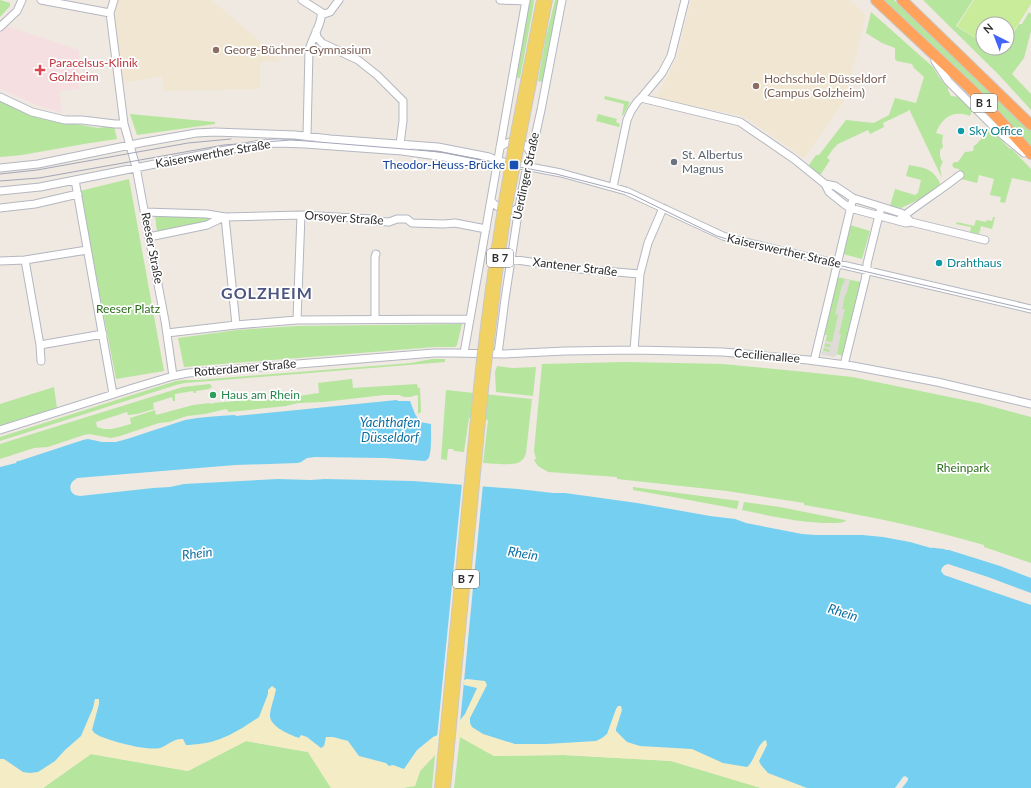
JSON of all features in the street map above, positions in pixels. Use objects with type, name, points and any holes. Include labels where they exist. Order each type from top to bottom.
[{"type":"highway","name":"B 1","points":[[876,0],[973,91],[1031,154]]},
{"type":"highway","name":"B 1","points":[[902,0],[1031,125]]},
{"type":"main road","name":"B 7","points":[[439,788],[444,768],[481,388],[520,128],[543,0]]},
{"type":"main road","name":"B 7","points":[[444,768],[446,788]]},
{"type":"street","points":[[0,27],[17,11],[22,0]]},
{"type":"street","points":[[41,0],[60,2],[110,13],[114,0]]},
{"type":"street","points":[[302,0],[324,14],[329,13],[339,0]]},
{"type":"street","points":[[464,353],[526,0],[500,0]]},
{"type":"street","name":"Uerdinger Straße","points":[[498,354],[510,258],[519,207],[525,175],[541,110],[562,0]]},
{"type":"street","points":[[613,187],[627,120],[631,110],[662,73],[671,56],[685,0]]},
{"type":"street","name":"Reeser Straße","points":[[110,13],[124,124],[136,167],[150,237],[166,321],[173,376]]},
{"type":"street","points":[[307,136],[309,50],[322,18],[321,13]]},
{"type":"street","points":[[316,31],[317,37],[322,43],[358,60],[377,75],[403,101],[403,121],[400,144]]},
{"type":"street","points":[[934,54],[935,61],[944,76],[953,86],[999,132],[1018,147],[1028,158],[1031,158]]},
{"type":"street","points":[[0,97],[32,112],[65,120],[124,124]]},
{"type":"street","points":[[641,98],[740,122],[793,158],[825,184],[829,192],[850,208],[906,223],[911,222],[986,240]]},
{"type":"street","name":"Kaiserswerther Straße","points":[[0,168],[38,164],[184,135],[215,132],[295,135],[445,148],[489,156],[498,161],[561,173],[626,191],[640,196],[727,238],[1031,309]]},
{"type":"street","points":[[500,147],[506,142],[520,142],[526,146],[531,155]]},
{"type":"street","name":"Kaiserswerther Straße","points":[[0,191],[75,180],[260,144],[305,144],[402,151],[444,157],[489,166],[498,161]]},
{"type":"street","points":[[896,220],[905,216],[960,175]]},
{"type":"street","points":[[75,180],[113,394]]},
{"type":"street","points":[[825,184],[835,186],[853,198],[901,213],[911,222]]},
{"type":"street","points":[[0,208],[35,204],[78,194]]},
{"type":"street","points":[[814,360],[853,198]]},
{"type":"street","points":[[491,201],[499,208],[514,211],[519,207]]},
{"type":"street","points":[[844,365],[881,207]]},
{"type":"street","points":[[634,350],[640,274],[648,243],[663,208]]},
{"type":"street","name":"Orsoyer Straße","points":[[144,212],[207,214],[225,217],[301,215],[373,219],[375,221],[388,222],[397,219],[407,219],[412,223],[455,223],[486,230]]},
{"type":"street","points":[[297,320],[301,215]]},
{"type":"street","points":[[225,217],[236,325]]},
{"type":"street","name":"Orsoyer Straße","points":[[150,237],[207,225],[225,217]]},
{"type":"street","points":[[0,262],[25,260],[87,250]]},
{"type":"street","points":[[375,319],[376,254]]},
{"type":"street","name":"Xantener Straße","points":[[510,258],[579,269],[640,274]]},
{"type":"street","points":[[25,260],[40,345],[41,361]]},
{"type":"street","points":[[167,333],[297,320],[469,319]]},
{"type":"street","points":[[40,345],[103,334]]},
{"type":"street","name":"Cecilienallee","points":[[498,354],[634,350],[723,352],[814,360],[937,382],[1031,404]]},
{"type":"street","name":"Rotterdamer Straße","points":[[0,430],[173,376],[198,372],[413,354],[498,354]]},
{"type":"shaded area","name":"Georg-Büchner-Gymnasium","points":[[117,0],[212,0],[282,61],[260,62],[260,89],[163,91],[162,76],[123,83],[114,17]]},
{"type":"shaded area","name":"Hochschule Düsseldorf (Campus Golzheim)","points":[[691,0],[849,0],[866,15],[844,101],[804,158],[743,116],[656,98],[677,58]]},
{"type":"shaded area","name":"Paracelsus-Klinik Golzheim","points":[[6,26],[79,50],[79,89],[60,91],[61,113],[37,105],[0,89],[0,33]]},
{"type":"shaded area","points":[[845,278],[850,280],[842,309],[845,309],[839,334],[841,334],[837,354],[835,357],[822,355],[821,352],[829,352],[830,350],[824,348],[824,346],[830,347],[831,345],[825,343],[826,341],[832,342],[838,315],[835,314]]},
{"type":"green space","points":[[0,0],[10,3],[10,6],[0,17]]},
{"type":"green space","points":[[528,0],[534,0],[520,78],[515,77]]},
{"type":"green space","points":[[555,0],[559,0],[543,82],[538,81],[546,37]]},
{"type":"green space","points":[[882,0],[894,0],[1031,131],[1031,148]]},
{"type":"green space","points":[[923,0],[973,0],[956,26],[975,38],[975,51]]},
{"type":"green space","points":[[974,0],[1031,0],[1031,4],[1015,29],[1015,16],[975,16],[975,38],[957,26]]},
{"type":"green space","points":[[871,12],[933,67],[948,88],[951,96],[960,97],[972,110],[970,116],[959,114],[949,116],[945,119],[936,133],[943,135],[943,147],[940,150],[940,157],[943,161],[940,168],[942,178],[909,109],[908,111],[883,123],[884,127],[870,134],[868,130],[838,144],[827,158],[830,160],[821,174],[818,175],[809,165],[816,155],[819,155],[846,120],[874,123],[889,115],[895,98],[916,103],[924,77],[914,68],[912,64],[897,61],[895,59],[895,48],[882,43],[866,33]]},
{"type":"green space","points":[[1029,12],[1031,14],[1031,31],[1024,58],[1012,74],[1031,94],[1031,110],[980,56],[1015,56],[1015,30],[1019,24],[1022,24]]},
{"type":"green space","points":[[605,96],[630,102],[623,116],[624,104],[604,99]]},
{"type":"green space","points":[[0,99],[65,122],[98,128],[114,126],[117,139],[22,155],[0,157]]},
{"type":"green space","points":[[130,114],[215,122],[215,124],[137,135]]},
{"type":"green space","points":[[598,114],[617,119],[616,122],[620,124],[619,127],[596,121]]},
{"type":"green space","points":[[988,127],[1031,169],[1031,182],[1012,178],[1005,203],[1000,202],[1001,197],[990,195],[994,179],[979,175],[977,183],[961,179],[959,169],[954,168],[952,165],[954,162],[958,162],[965,152],[973,151],[974,146]]},
{"type":"green space","points":[[909,165],[928,170],[934,174],[940,183],[937,189],[901,208],[890,206],[895,189],[915,195],[918,193],[921,180],[906,176]]},
{"type":"green space","name":"Reeser Platz","points":[[129,179],[164,371],[116,379],[80,191]]},
{"type":"green space","points":[[155,216],[209,216],[212,218],[210,220],[157,232]]},
{"type":"green space","points":[[993,217],[995,217],[992,229],[981,226],[979,234],[970,232],[971,227],[956,224],[957,222],[974,226],[976,220],[986,222],[987,220],[992,221]]},
{"type":"green space","points":[[850,225],[870,231],[862,259],[843,254]]},
{"type":"green space","points":[[837,277],[861,282],[844,356],[823,351]]},
{"type":"green space","points":[[462,324],[457,345],[455,347],[435,347],[184,367],[178,338],[237,330],[297,326]]},
{"type":"green space","points":[[432,359],[445,359],[445,362],[185,383],[0,441],[0,437],[176,381],[411,363]]},
{"type":"green space","name":"Rheinpark","points":[[625,362],[723,364],[852,377],[979,403],[1031,417],[1031,563],[984,547],[984,545],[940,533],[895,522],[804,505],[804,503],[727,491],[617,479],[617,477],[548,472],[538,466],[534,460],[536,459],[534,451],[542,364]]},
{"type":"green space","points":[[497,366],[512,368],[536,367],[533,396],[496,392],[495,372]]},
{"type":"green space","points":[[352,379],[353,388],[417,384],[418,388],[420,388],[421,412],[418,414],[418,395],[404,397],[399,395],[384,395],[323,402],[298,403],[286,406],[229,412],[226,409],[159,423],[111,438],[89,434],[84,435],[48,447],[34,448],[0,459],[0,444],[183,387],[210,384],[212,387],[209,389],[196,391],[196,393],[193,391],[175,394],[175,401],[173,401],[172,397],[153,403],[154,409],[128,415],[127,412],[96,422],[97,427],[106,429],[118,428],[131,424],[130,418],[155,410],[156,415],[193,405],[210,403],[256,399],[256,401],[293,396],[294,399],[299,399],[299,396],[319,393],[318,383]]},
{"type":"green space","points":[[54,387],[57,408],[0,426],[0,404]]},
{"type":"green space","points":[[446,390],[532,399],[526,453],[523,459],[514,464],[483,463],[488,420],[469,418],[464,452],[448,449],[447,460],[441,459]]},
{"type":"green space","points":[[633,487],[739,501],[737,509],[633,490]]},
{"type":"green space","points":[[744,502],[780,507],[846,521],[837,523],[820,523],[775,517],[742,510]]},
{"type":"green space","points":[[460,737],[494,756],[564,755],[671,761],[761,788],[454,788]]},
{"type":"green space","points":[[246,741],[308,752],[331,788],[43,788],[91,754],[188,771]]},
{"type":"green space","points":[[435,755],[432,788],[401,788],[415,786],[420,771]]},
{"type":"sand","points":[[464,680],[486,681],[515,744],[596,741],[607,734],[616,709],[618,706],[621,706],[622,710],[616,731],[627,742],[640,746],[692,749],[723,763],[751,764],[763,741],[767,740],[767,745],[759,761],[768,773],[807,788],[761,788],[671,761],[564,755],[494,756],[460,737],[435,755],[420,771],[415,786],[401,788],[331,788],[308,752],[246,741],[188,771],[91,754],[43,788],[0,788],[0,759],[4,759],[23,772],[50,764],[55,761],[81,736],[93,708],[95,699],[99,699],[96,734],[122,744],[140,748],[159,748],[177,739],[183,739],[186,744],[221,739],[259,717],[268,694],[268,690],[272,686],[276,689],[269,715],[274,725],[288,734],[299,738],[300,735],[307,737],[321,748],[326,737],[333,737],[348,741],[359,756],[405,767],[417,751],[433,737],[447,731],[477,688],[463,685]]},
{"type":"water","points":[[397,400],[410,401],[420,422],[431,424],[430,453],[428,459],[425,461],[385,458],[315,457],[307,458],[298,463],[235,465],[77,478],[72,482],[70,489],[75,495],[80,496],[170,487],[184,484],[278,479],[413,481],[565,493],[735,519],[746,523],[802,534],[862,535],[883,537],[931,548],[949,550],[1000,566],[1031,578],[1031,593],[948,564],[943,566],[941,571],[944,575],[1031,605],[1031,788],[902,788],[908,780],[905,776],[895,788],[807,788],[768,773],[761,765],[759,761],[767,745],[766,740],[760,745],[752,761],[747,767],[723,763],[692,749],[640,746],[627,742],[616,731],[622,710],[621,706],[618,706],[616,709],[607,734],[596,741],[515,744],[483,734],[472,727],[470,718],[487,685],[485,681],[467,679],[464,680],[464,685],[477,688],[465,714],[457,724],[447,731],[433,737],[417,750],[404,769],[393,765],[389,766],[386,763],[359,756],[348,741],[333,737],[326,737],[324,746],[321,748],[307,737],[301,735],[299,738],[280,729],[272,722],[270,718],[276,689],[272,686],[268,690],[268,694],[259,717],[225,737],[201,744],[186,745],[183,739],[180,739],[160,748],[154,749],[128,745],[101,737],[92,730],[99,704],[99,699],[95,699],[93,708],[81,736],[55,761],[38,772],[23,772],[4,759],[0,759],[0,467],[83,440],[88,439],[102,442],[116,442],[185,420],[204,417],[236,416]]},
{"type":"pier","points":[[462,483],[483,484],[460,723],[448,733],[437,738]]},
{"type":"tram line","points":[[0,174],[37,170],[188,143],[231,139]]},
{"type":"tram line","points":[[0,181],[39,178],[224,145],[291,140],[441,152],[556,174],[631,194],[717,236],[730,240],[1031,310]]},
{"type":"place","name":"Georg-Büchner-Gymnasium","points":[[216,50]]},
{"type":"place","name":"Paracelsus-Klinik Golzheim","points":[[40,70]]},
{"type":"place","name":"Hochschule Düsseldorf (Campus Golzheim)","points":[[756,86]]},
{"type":"place","name":"Sky Office","points":[[961,131]]},
{"type":"place","name":"St. Albertus Magnus","points":[[674,162]]},
{"type":"place","name":"Theodor-Heuss-Brücke","points":[[514,165]]},
{"type":"place","name":"Drahthaus","points":[[939,263]]},
{"type":"place","name":"Haus am Rhein","points":[[213,395]]},
{"type":"district","name":"GOLZHEIM","points":[[267,293]]},
{"type":"water label","name":"Yachthafen Düsseldorf","points":[[390,430]]},
{"type":"water label","name":"Rhein","points":[[197,553]]},
{"type":"water label","name":"Rhein","points":[[523,553]]},
{"type":"water label","name":"Rhein","points":[[843,612]]}]
